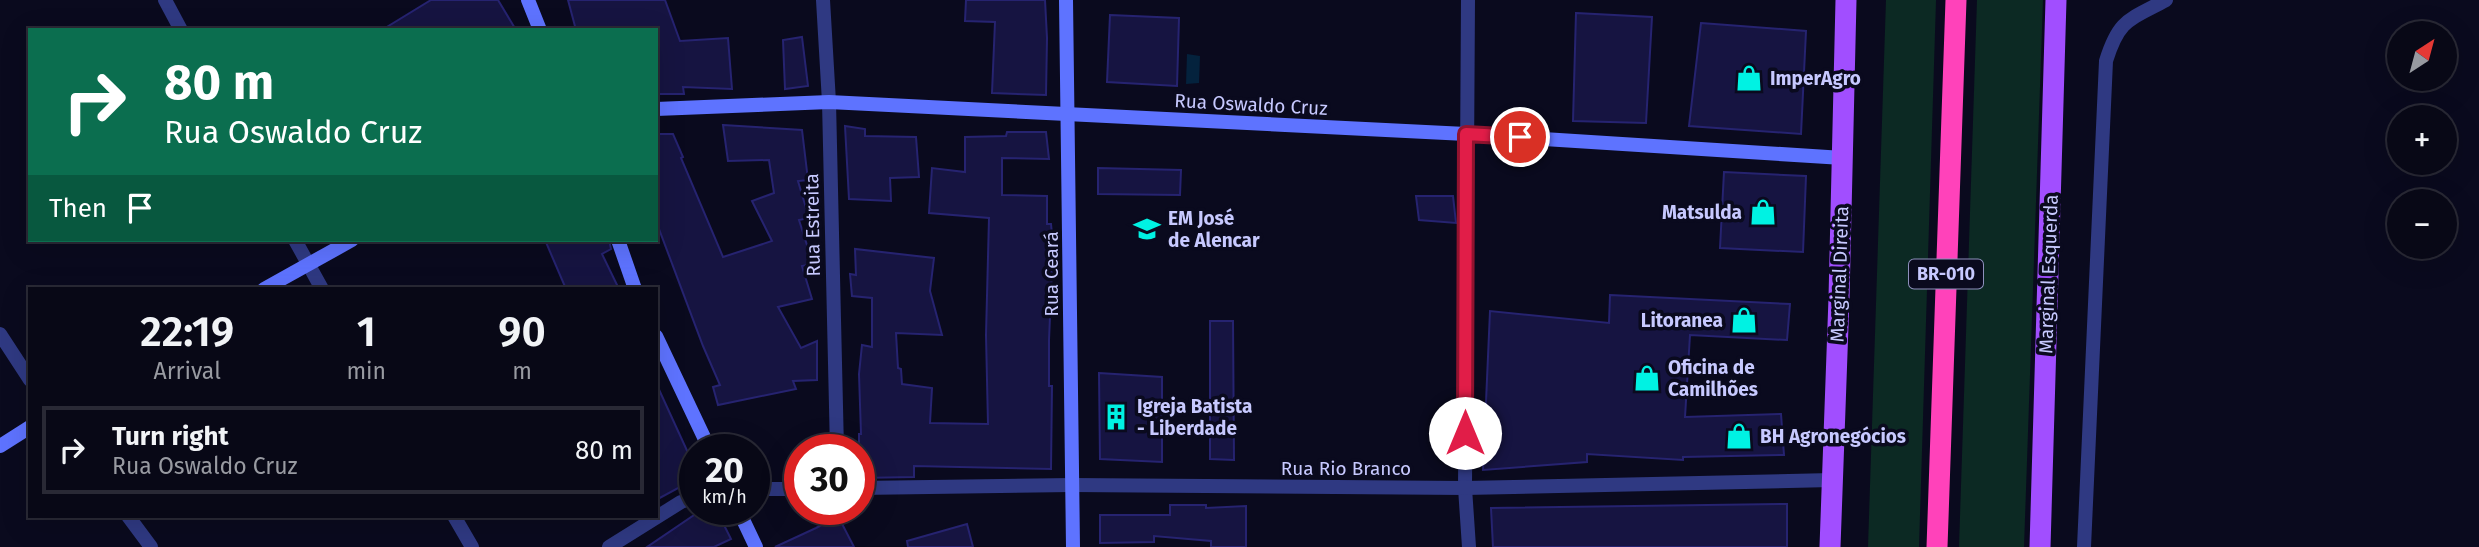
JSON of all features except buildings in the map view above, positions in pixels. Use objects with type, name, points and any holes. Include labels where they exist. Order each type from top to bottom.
[{"type":"highway","name":"BR-010","points":[[1937,547],[1956,0]]},
{"type":"main road","name":"Marginal Direita","points":[[1830,547],[1846,0]]},
{"type":"main road","name":"Marginal Esquerda","points":[[2040,547],[2056,0]]},
{"type":"street","points":[[165,0],[180,28]]},
{"type":"street","points":[[528,0],[539,28]]},
{"type":"street","name":"Rua Estreita","points":[[823,0],[829,102],[837,434]]},
{"type":"street","name":"Rua Ceará","points":[[1066,0],[1073,547]]},
{"type":"street","points":[[1468,0],[1465,488],[1469,547]]},
{"type":"street","points":[[2084,547],[2106,61],[2114,36],[2127,21],[2165,0]]},
{"type":"street","name":"Rua Oswaldo Cruz","points":[[658,109],[829,102],[1466,134],[1843,158]]},
{"type":"street","points":[[296,242],[322,287]]},
{"type":"street","points":[[267,287],[348,242]]},
{"type":"street","points":[[619,242],[634,287]]},
{"type":"street","points":[[0,334],[28,377]]},
{"type":"street","points":[[658,340],[702,434]]},
{"type":"street","points":[[0,446],[28,428]]},
{"type":"street","name":"Rua Rio Branco","points":[[875,488],[1072,485],[1465,488],[1832,480]]},
{"type":"street","points":[[658,517],[679,503]]},
{"type":"street","points":[[129,518],[151,547]]},
{"type":"street","points":[[455,518],[472,547]]},
{"type":"street","points":[[610,547],[656,518]]},
{"type":"street","points":[[746,525],[756,547]]},
{"type":"green space","points":[[1886,0],[1936,0],[1919,547],[1868,547]]},
{"type":"green space","points":[[1977,0],[2043,0],[2024,547],[1959,547]]},
{"type":"water","points":[[1187,54],[1200,56],[1199,83],[1186,84]]},
{"type":"place","name":"ImperAgro","points":[[1749,78]]},
{"type":"place","name":"Matsulda","points":[[1763,212]]},
{"type":"place","name":"EM José de Alencar","points":[[1147,229]]},
{"type":"place","name":"Litoranea","points":[[1744,320]]},
{"type":"place","name":"Oficina de Camilhões","points":[[1647,378]]},
{"type":"place","name":"Igreja Batista - Liberdade","points":[[1116,417]]},
{"type":"place","name":"BH Agronegócios","points":[[1739,436]]},
{"type":"route","points":[[1465,433],[1466,134],[1520,137]]}]
